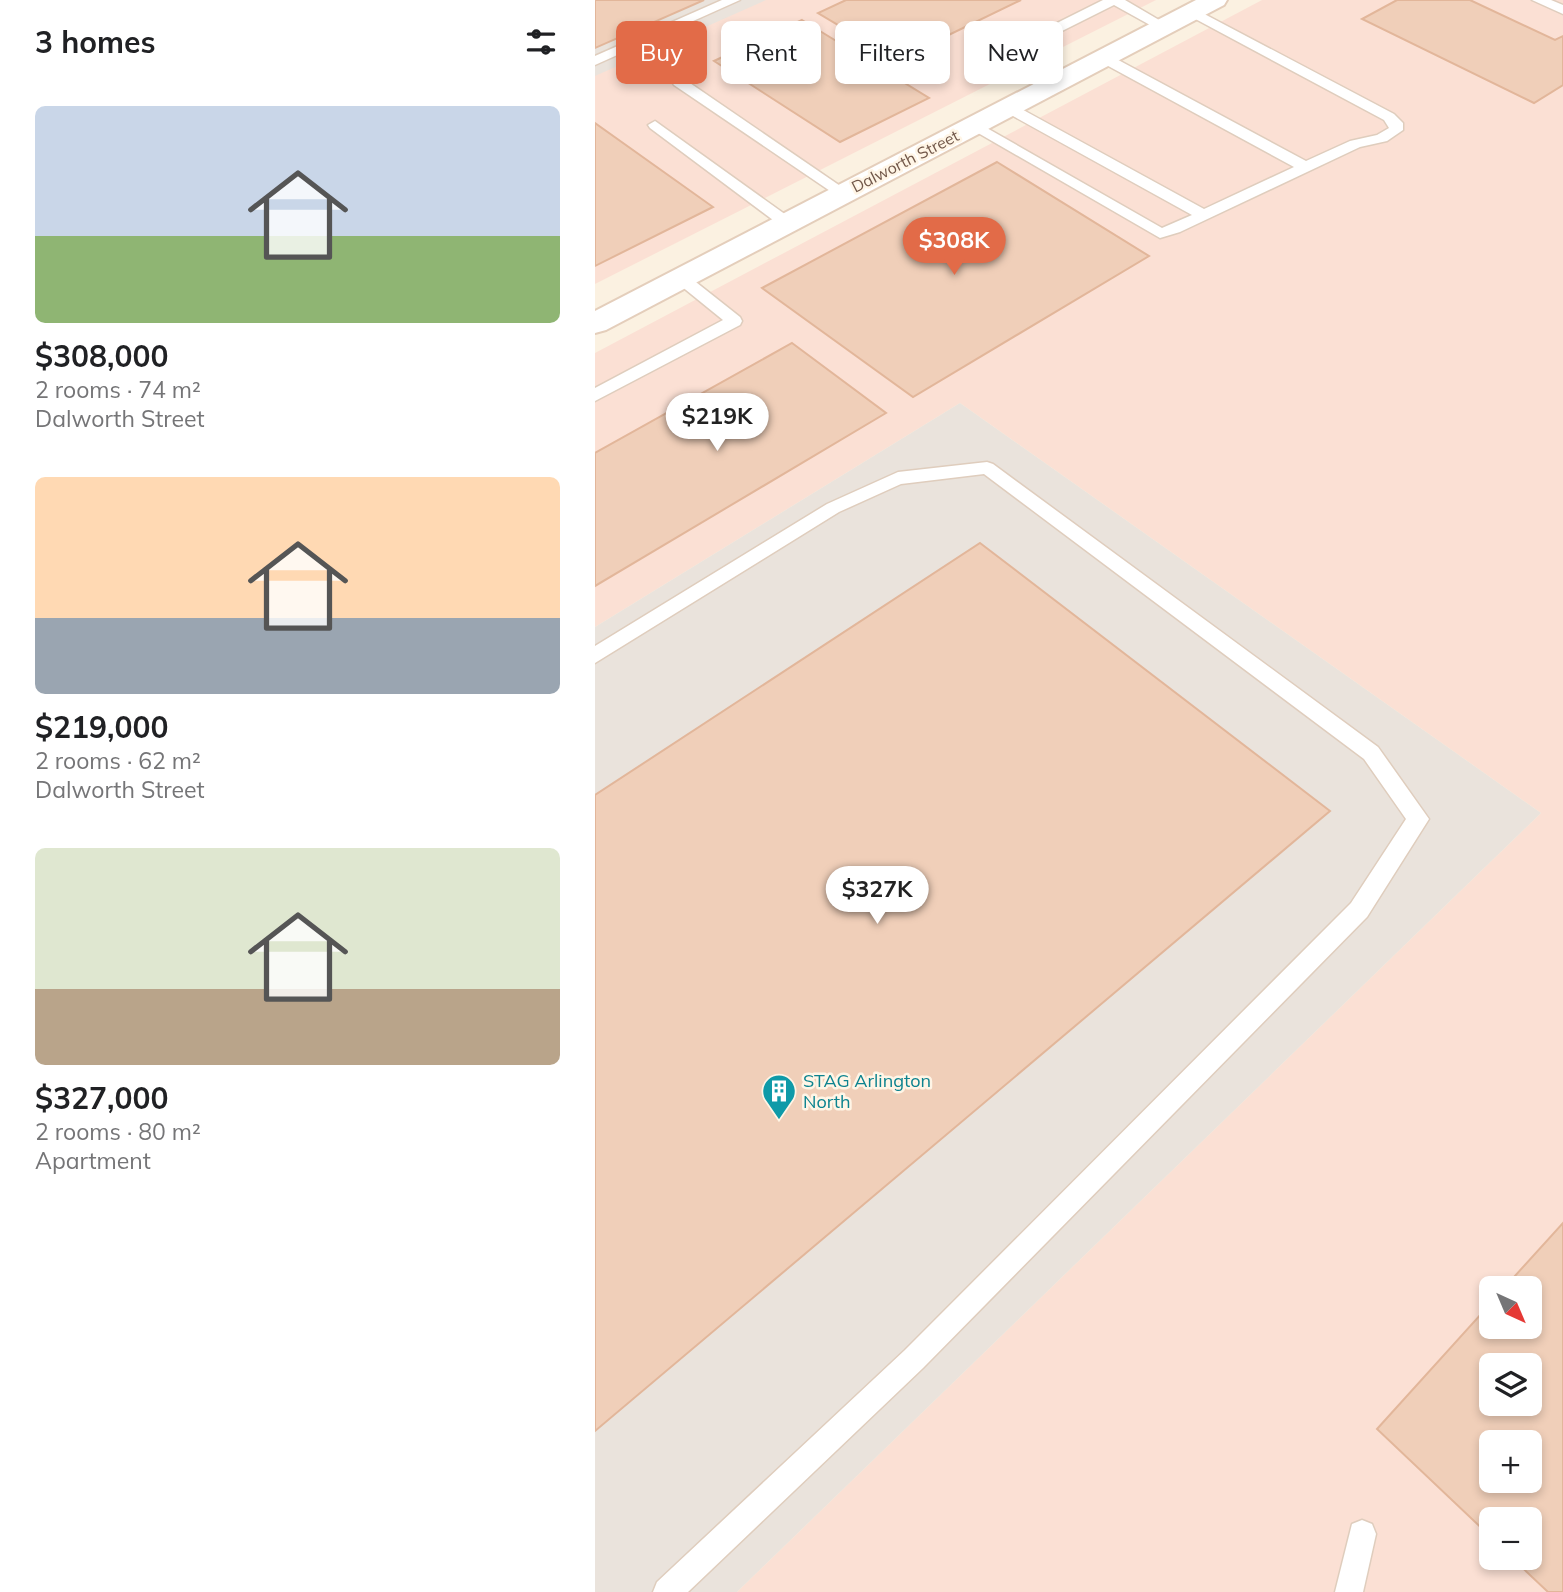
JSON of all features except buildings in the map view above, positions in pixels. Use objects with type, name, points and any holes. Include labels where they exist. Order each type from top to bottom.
[{"type":"street","name":"Dalworth Street","points":[[595,323],[1204,6]]},
{"type":"lane","points":[[595,61],[733,0]]},
{"type":"lane","points":[[1047,88],[1010,66],[1006,60],[1007,54],[1114,0],[1164,27]]},
{"type":"lane","points":[[1539,0],[1563,10]]},
{"type":"lane","points":[[973,126],[1160,233],[1355,144],[1382,138],[1396,130],[1396,123],[1204,6]]},
{"type":"lane","points":[[1104,58],[1306,167]]},
{"type":"lane","points":[[682,84],[844,194]]},
{"type":"lane","points":[[1009,108],[1204,215]]},
{"type":"lane","points":[[655,125],[787,223]]},
{"type":"lane","points":[[595,395],[734,321],[681,278]]},
{"type":"lane","points":[[595,656],[833,508],[898,478],[987,468],[1371,753],[1418,819],[1359,910],[914,1359],[667,1592]]},
{"type":"lane","points":[[1349,1592],[1362,1534]]},
{"type":"shaded area","points":[[595,0],[1156,0],[1063,47],[1063,21],[964,21],[964,84],[990,84],[595,284]]},
{"type":"shaded area","points":[[595,0],[766,0],[707,26],[707,21],[616,21],[616,67],[595,76]]},
{"type":"shaded area","points":[[1262,0],[1563,0],[1563,1592],[737,1592],[1541,813],[960,403],[595,627],[595,353]]},
{"type":"shaded area","points":[[960,403],[1541,813],[737,1592],[595,1592],[595,627]]},
{"type":"place","name":"STAG Arlington North","points":[[779,1121]]}]
